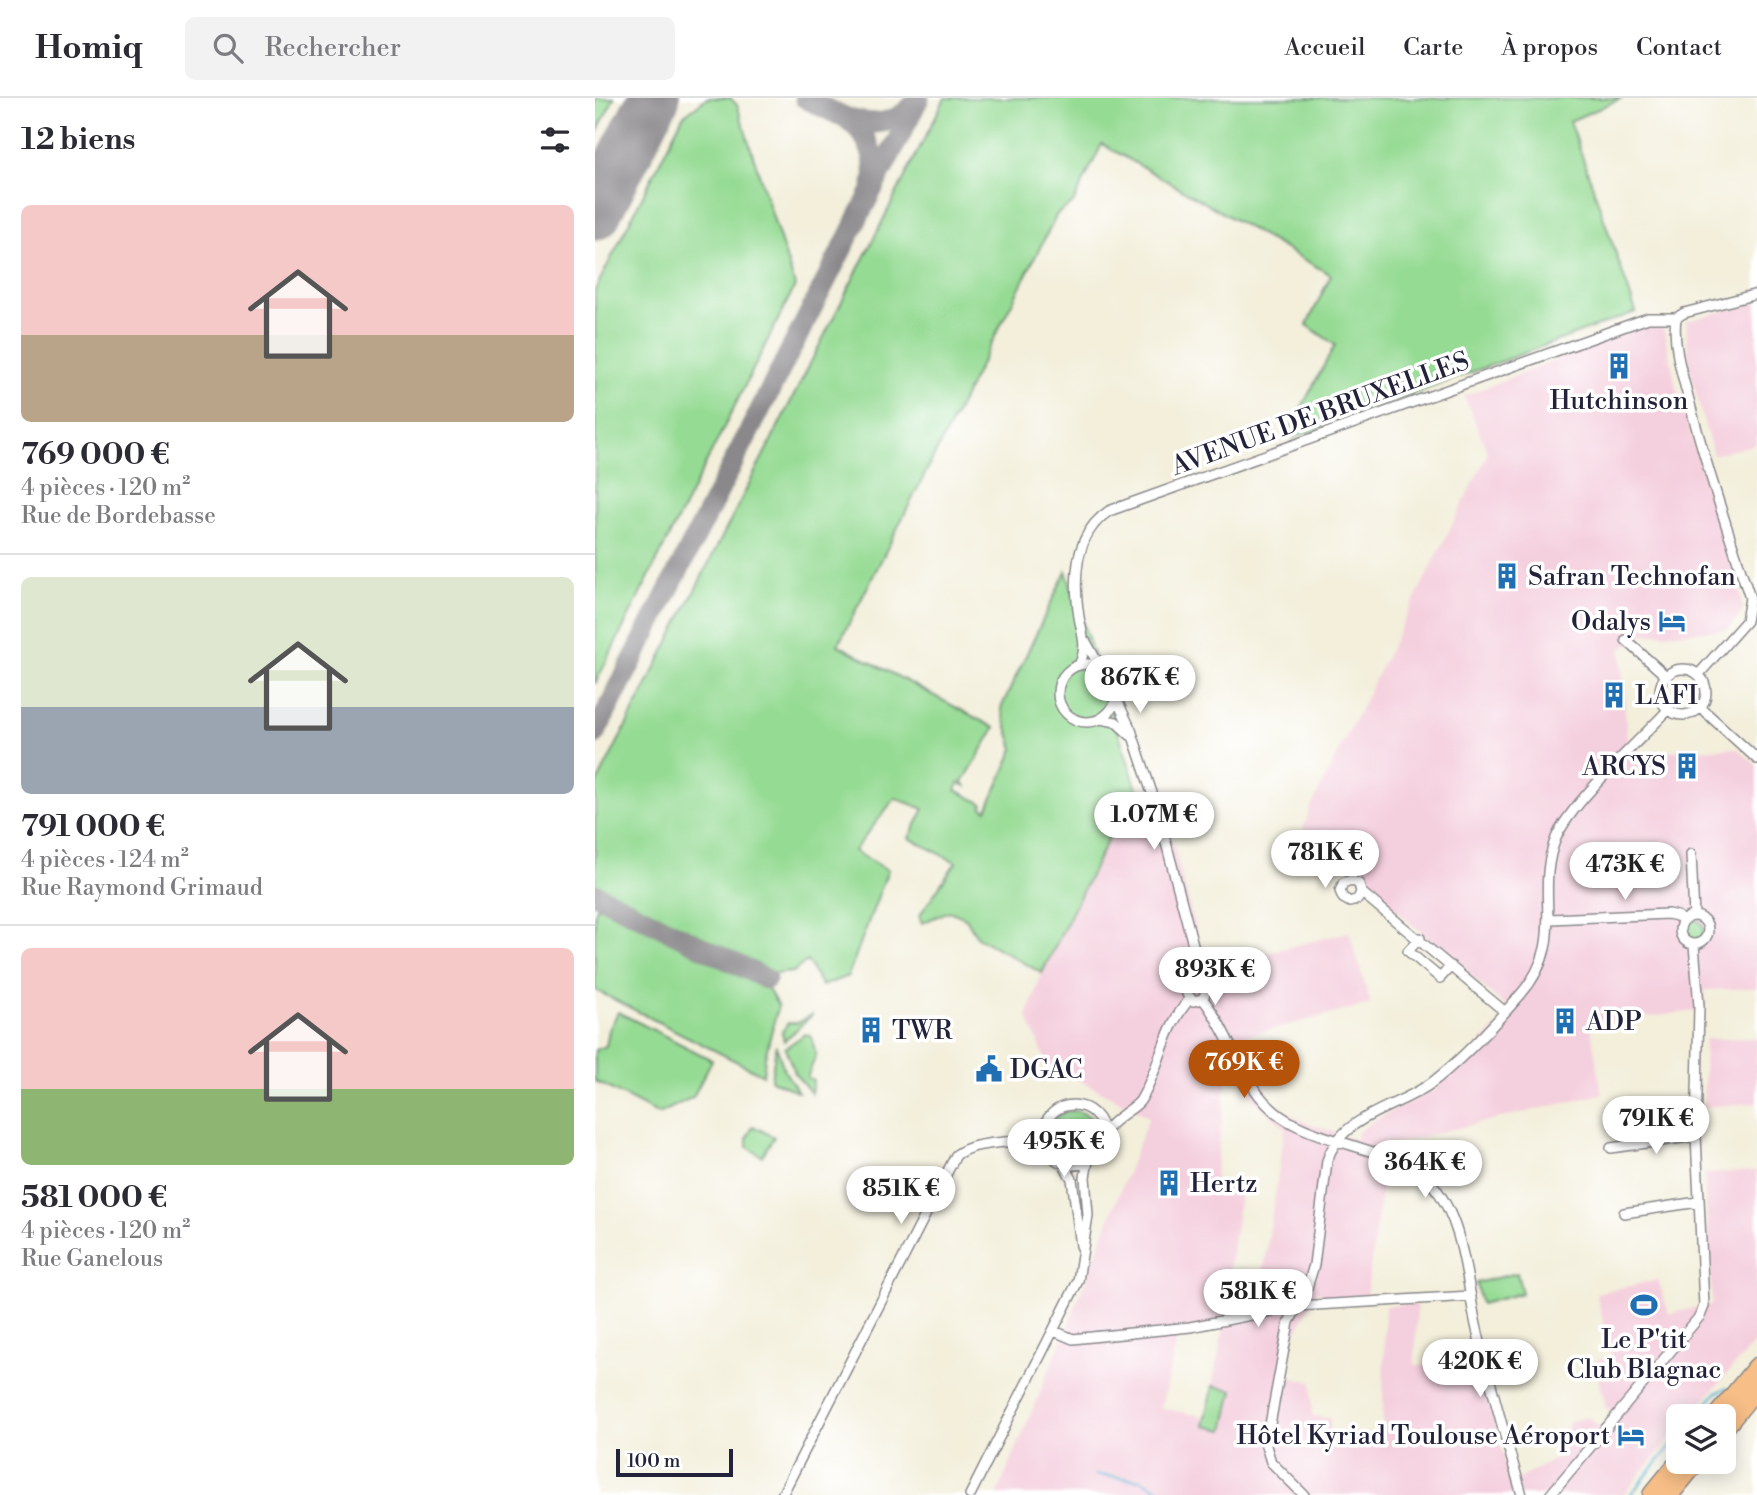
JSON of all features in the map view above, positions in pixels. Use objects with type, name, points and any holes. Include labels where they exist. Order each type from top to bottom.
[{"type":"highway","points":[[1727,1404],[1757,1367]]},
{"type":"highway","points":[[1736,1414],[1757,1387]]},
{"type":"highway","points":[[1652,1495],[1669,1474]]},
{"type":"highway","points":[[1669,1495],[1686,1474]]},
{"type":"highway","points":[[1683,1495],[1695,1474]]},
{"type":"street","name":"AVENUE DE BRUXELLES","points":[[1084,637],[1077,599],[1079,550],[1089,529],[1109,511],[1648,318],[1676,318],[1684,313],[1757,294]]},
{"type":"street","points":[[1676,318],[1676,335],[1686,390],[1705,460],[1751,598],[1746,621],[1699,674]]},
{"type":"street","points":[[1084,637],[1085,649],[1079,665],[1065,674],[1061,682],[1061,704],[1071,717],[1080,721],[1099,719],[1116,722],[1133,740]]},
{"type":"street","points":[[1084,637],[1100,667],[1113,679],[1116,698],[1167,842],[1204,986],[1203,999],[1213,1011],[1253,1086],[1266,1103],[1292,1123],[1406,1166],[1434,1187],[1453,1222],[1522,1495]]},
{"type":"street","points":[[1626,640],[1666,676]]},
{"type":"street","points":[[1079,665],[1100,667]]},
{"type":"street","points":[[1682,668],[1699,674],[1707,691],[1701,708],[1684,715],[1668,710],[1660,693],[1666,676],[1682,668]]},
{"type":"street","points":[[1099,719],[1107,714],[1116,698]]},
{"type":"street","points":[[1701,708],[1757,759]]},
{"type":"street","points":[[1304,1495],[1271,1462],[1266,1446],[1289,1322],[1311,1279],[1327,1161],[1332,1145],[1369,1114],[1429,1084],[1521,993],[1542,963],[1550,919],[1548,874],[1551,854],[1562,826],[1668,710]]},
{"type":"street","points":[[1691,853],[1694,916]]},
{"type":"street","points":[[1361,892],[1420,938],[1504,1011]]},
{"type":"street","points":[[1550,919],[1668,914],[1677,916],[1682,921],[1681,937],[1694,945]]},
{"type":"street","points":[[1682,921],[1694,916],[1702,918],[1709,931],[1706,939],[1694,945]]},
{"type":"street","points":[[1420,938],[1408,951],[1440,978],[1451,966]]},
{"type":"street","points":[[1550,1495],[1700,1316],[1705,1294],[1698,1202],[1696,1136],[1699,1006],[1694,945]]},
{"type":"street","points":[[1189,999],[1187,994],[1197,959]]},
{"type":"street","points":[[1189,985],[1197,982],[1204,986]]},
{"type":"street","points":[[1189,999],[1203,999]]},
{"type":"street","points":[[1063,1163],[1077,1165],[1088,1161],[1099,1151],[1104,1133],[1114,1119],[1139,1103],[1178,1011],[1189,999]]},
{"type":"street","points":[[1083,1253],[1072,1179],[1063,1163],[1047,1151],[1043,1131],[1048,1118],[1062,1106],[1080,1105],[1097,1115],[1114,1119]]},
{"type":"street","points":[[1097,1115],[1104,1133]]},
{"type":"street","points":[[782,1495],[956,1155],[974,1148],[1029,1139],[1043,1131]]},
{"type":"street","points":[[1611,1148],[1696,1136]]},
{"type":"street","points":[[970,1495],[1078,1281],[1088,1215],[1085,1177],[1088,1161]]},
{"type":"street","points":[[1624,1213],[1698,1202]]},
{"type":"street","points":[[1054,1331],[1073,1339],[1190,1327],[1298,1306],[1471,1296]]},
{"type":"street","points":[[776,1495],[811,1427],[821,1419]]},
{"type":"shaded area","points":[[1757,302],[1757,444],[1713,455],[1689,367],[1686,321]]},
{"type":"shaded area","points":[[1657,323],[1664,331],[1677,391],[1741,595],[1743,610],[1728,630],[1641,635],[1621,650],[1627,739],[1642,752],[1737,748],[1757,766],[1757,988],[1705,990],[1705,1010],[1590,1024],[1602,1094],[1375,1148],[1371,1160],[1385,1165],[1366,1297],[1326,1298],[1317,1291],[1293,1339],[1285,1377],[1312,1381],[1312,1416],[1330,1418],[1330,1441],[1382,1443],[1385,1306],[1417,1304],[1415,1365],[1479,1366],[1511,1483],[1564,1454],[1558,1431],[1569,1428],[1568,1422],[1587,1417],[1600,1427],[1612,1413],[1606,1408],[1594,1361],[1612,1356],[1596,1293],[1658,1280],[1669,1314],[1712,1304],[1704,1174],[1757,1171],[1757,1340],[1701,1404],[1666,1404],[1666,1443],[1623,1495],[997,1495],[1068,1325],[1149,1117],[1047,1063],[1027,1016],[1042,973],[1115,825],[1166,817],[1206,968],[1349,932],[1371,1004],[1234,1039],[1275,1104],[1297,1119],[1356,1140],[1357,1133],[1371,1122],[1435,1089],[1512,1012],[1303,829],[1310,809],[1488,453],[1464,396],[1642,326]],"holes":[[[1229,1060],[1253,1099],[1285,1128],[1258,1308],[1223,1316],[1241,1189],[1214,1185]],[[1224,1326],[1206,1417],[1161,1408],[1178,1334]]]},
{"type":"shaded area","points":[[1757,1038],[1757,1103],[1703,1107],[1705,1039]]},
{"type":"green space","points":[[595,98],[614,98],[595,136]]},
{"type":"green space","points":[[707,98],[730,98],[737,105],[795,286],[595,684],[595,290],[683,116]]},
{"type":"green space","points":[[945,98],[1622,98],[1570,121],[1636,312],[1293,438],[1289,431],[1335,345],[1307,325],[1331,275],[1102,144],[1073,203],[1057,214],[838,645],[995,728],[963,782],[966,786],[959,783],[956,790],[983,804],[982,807],[987,810],[1014,749],[1001,708],[1066,571],[1147,820],[1115,825],[1042,973],[977,937],[966,918],[949,911],[922,923],[919,916],[956,862],[909,838],[924,809],[895,798],[854,851],[888,870],[848,976],[822,986],[807,961],[793,972],[772,974],[595,887],[595,787]]},
{"type":"green space","points":[[600,902],[766,986],[778,1006],[763,1075],[595,990],[595,912]]},
{"type":"green space","points":[[1694,920],[1701,923],[1704,930],[1701,937],[1694,940],[1687,937],[1684,930],[1687,923]]},
{"type":"green space","points":[[618,1012],[712,1060],[693,1097],[659,1114],[595,1081],[595,1050],[606,1046],[609,1030]]},
{"type":"green space","points":[[813,1014],[784,1041],[782,1032],[788,1023],[797,1023]]},
{"type":"green space","points":[[805,1034],[811,1036],[816,1055],[807,1078],[813,1080],[811,1093],[795,1073],[785,1048]]},
{"type":"green space","points":[[776,1045],[784,1070],[798,1092],[771,1080]]},
{"type":"green space","points":[[1073,1111],[1091,1118],[1098,1136],[1091,1154],[1073,1161],[1055,1154],[1048,1136],[1055,1118]]},
{"type":"green space","points":[[753,1126],[774,1137],[762,1156],[747,1147],[747,1138]]},
{"type":"green space","points":[[1517,1273],[1522,1293],[1481,1304],[1476,1283]]},
{"type":"green space","points":[[1213,1386],[1233,1390],[1224,1430],[1204,1426]]},
{"type":"waterway","points":[[1707,1404],[1716,1393],[1726,1388]]},
{"type":"waterway","points":[[1630,1495],[1666,1452]]},
{"type":"waterway","points":[[1096,1475],[1141,1480],[1170,1495]]},
{"type":"taxiway","points":[[805,98],[832,112],[874,123],[887,121],[913,105]]},
{"type":"taxiway","points":[[595,734],[919,98]]},
{"type":"taxiway","points":[[847,119],[861,132],[870,148],[874,165],[873,184]]},
{"type":"taxiway","points":[[595,894],[766,979]]},
{"type":"runway","points":[[595,214],[654,98]]},
{"type":"place","name":"Hutchinson","points":[[1619,366]]},
{"type":"place","name":"Safran Technofan","points":[[1507,576]]},
{"type":"place","name":"Odalys","points":[[1672,621]]},
{"type":"place","name":"LAFI","points":[[1614,695]]},
{"type":"place","name":"ARCYS","points":[[1687,766]]},
{"type":"place","name":"ADP","points":[[1565,1021]]},
{"type":"place","name":"TWR","points":[[871,1030]]},
{"type":"place","name":"DGAC","points":[[989,1069]]},
{"type":"place","name":"Hertz","points":[[1169,1183]]},
{"type":"place","name":"Le P'tit Club Blagnac","points":[[1644,1305]]},
{"type":"place","name":"Hôtel Kyriad Toulouse Aéroport","points":[[1631,1435]]}]
